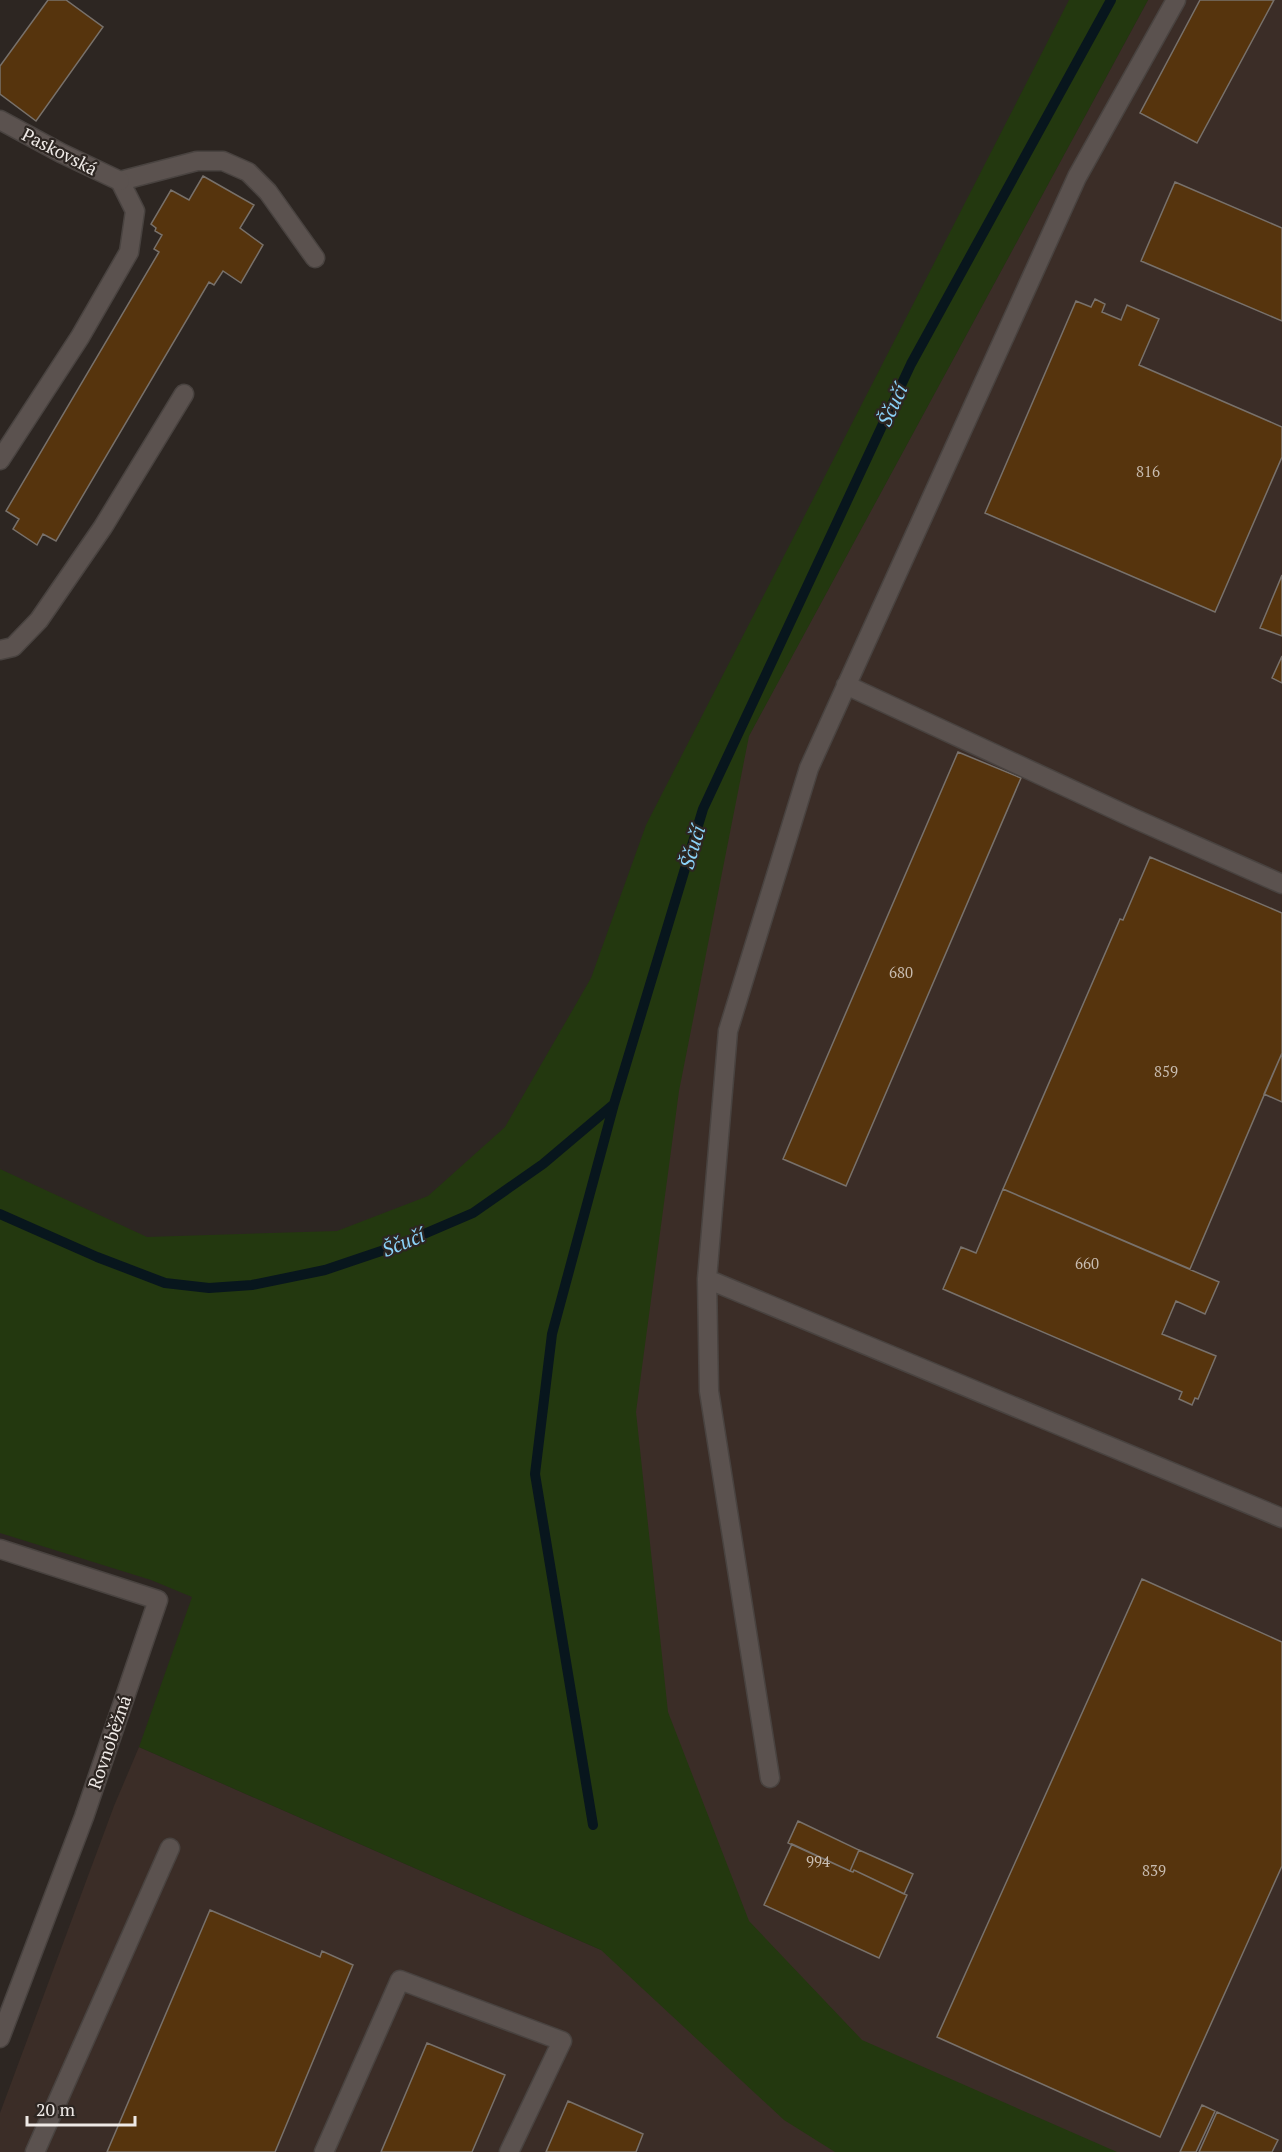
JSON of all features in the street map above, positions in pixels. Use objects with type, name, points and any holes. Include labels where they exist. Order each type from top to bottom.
[{"type":"street","points":[[770,1778],[709,1391],[707,1279],[728,1031],[809,768],[1077,177],[1176,0]]},
{"type":"street","name":"Paskovská","points":[[0,120],[60,153],[120,181]]},
{"type":"street","points":[[0,460],[80,337],[129,252],[135,211],[120,181],[197,162],[223,161],[248,172],[268,192],[315,258]]},
{"type":"street","points":[[0,650],[13,647],[39,620],[103,527],[184,394]]},
{"type":"street","points":[[846,685],[1133,818],[1282,884]]},
{"type":"street","points":[[707,1279],[1282,1518]]},
{"type":"street","name":"Rovnoběžná","points":[[0,1549],[158,1600],[84,1817],[0,2038]]},
{"type":"street","points":[[35,2152],[170,1848]]},
{"type":"street","points":[[324,2152],[400,1980],[562,2041],[509,2152]]},
{"type":"shaded area","points":[[1148,0],[1282,0],[1282,2152],[0,2152],[0,2113],[114,1806],[139,1747],[601,1950],[536,1627],[690,844]]},
{"type":"green space","points":[[1069,0],[1148,0],[749,736],[679,1091],[636,1412],[668,1712],[749,1921],[862,2040],[1117,2152],[835,2152],[784,2120],[601,1950],[139,1747],[192,1597],[151,1580],[0,1533],[0,1169],[147,1237],[337,1231],[428,1196],[505,1127],[591,978],[646,825]]},
{"type":"building","points":[[48,0],[66,0],[103,27],[36,121],[0,94],[0,66]]},
{"type":"building","points":[[1200,0],[1274,0],[1197,143],[1140,113]]},
{"type":"building","points":[[203,176],[254,205],[240,228],[263,245],[241,283],[223,271],[214,285],[209,282],[56,541],[43,534],[37,545],[13,529],[19,519],[6,511],[159,252],[154,249],[162,235],[155,231],[156,228],[151,224],[171,190],[189,200]]},
{"type":"building","points":[[1175,182],[1282,228],[1282,321],[1141,261]]},
{"type":"building","points":[[1095,299],[1105,304],[1102,312],[1121,320],[1127,305],[1159,319],[1139,365],[1282,427],[1282,457],[1215,612],[985,513],[1076,301],[1091,307]]},
{"type":"building","points":[[1282,575],[1282,636],[1260,628]]},
{"type":"building","points":[[1282,656],[1282,683],[1272,678]]},
{"type":"building","points":[[958,752],[1021,778],[846,1186],[783,1159]]},
{"type":"building","points":[[1150,857],[1282,913],[1282,1053],[1190,1269],[1003,1189],[1120,919],[1123,920]]},
{"type":"building","points":[[1282,1053],[1282,1102],[1264,1094]]},
{"type":"building","points":[[1003,1189],[1219,1282],[1205,1314],[1176,1301],[1162,1334],[1216,1356],[1198,1399],[1195,1398],[1192,1405],[1179,1399],[1182,1392],[943,1289],[961,1247],[976,1253]]},
{"type":"building","points":[[1142,1579],[1282,1642],[1282,1866],[1160,2137],[937,2037]]},
{"type":"building","points":[[798,1821],[859,1850],[850,1871],[788,1843]]},
{"type":"building","points":[[792,1844],[907,1895],[879,1958],[764,1905]]},
{"type":"building","points":[[859,1850],[913,1874],[904,1894],[854,1870],[850,1871]]},
{"type":"building","points":[[210,1910],[320,1957],[322,1951],[353,1965],[275,2152],[107,2152]]},
{"type":"building","points":[[427,2043],[505,2075],[472,2152],[381,2152]]},
{"type":"building","points":[[568,2101],[643,2134],[636,2152],[546,2152]]},
{"type":"building","points":[[1202,2105],[1215,2111],[1196,2152],[1180,2152]]},
{"type":"building","points":[[1217,2112],[1278,2140],[1272,2152],[1199,2152]]},
{"type":"waterway","name":"Ščučí","points":[[0,1214],[97,1257],[165,1283],[209,1288],[252,1285],[325,1270],[396,1246],[473,1213],[543,1164],[614,1104],[703,809],[911,364],[1111,0]]},
{"type":"waterway","points":[[593,1825],[535,1474],[552,1334],[614,1104]]}]
